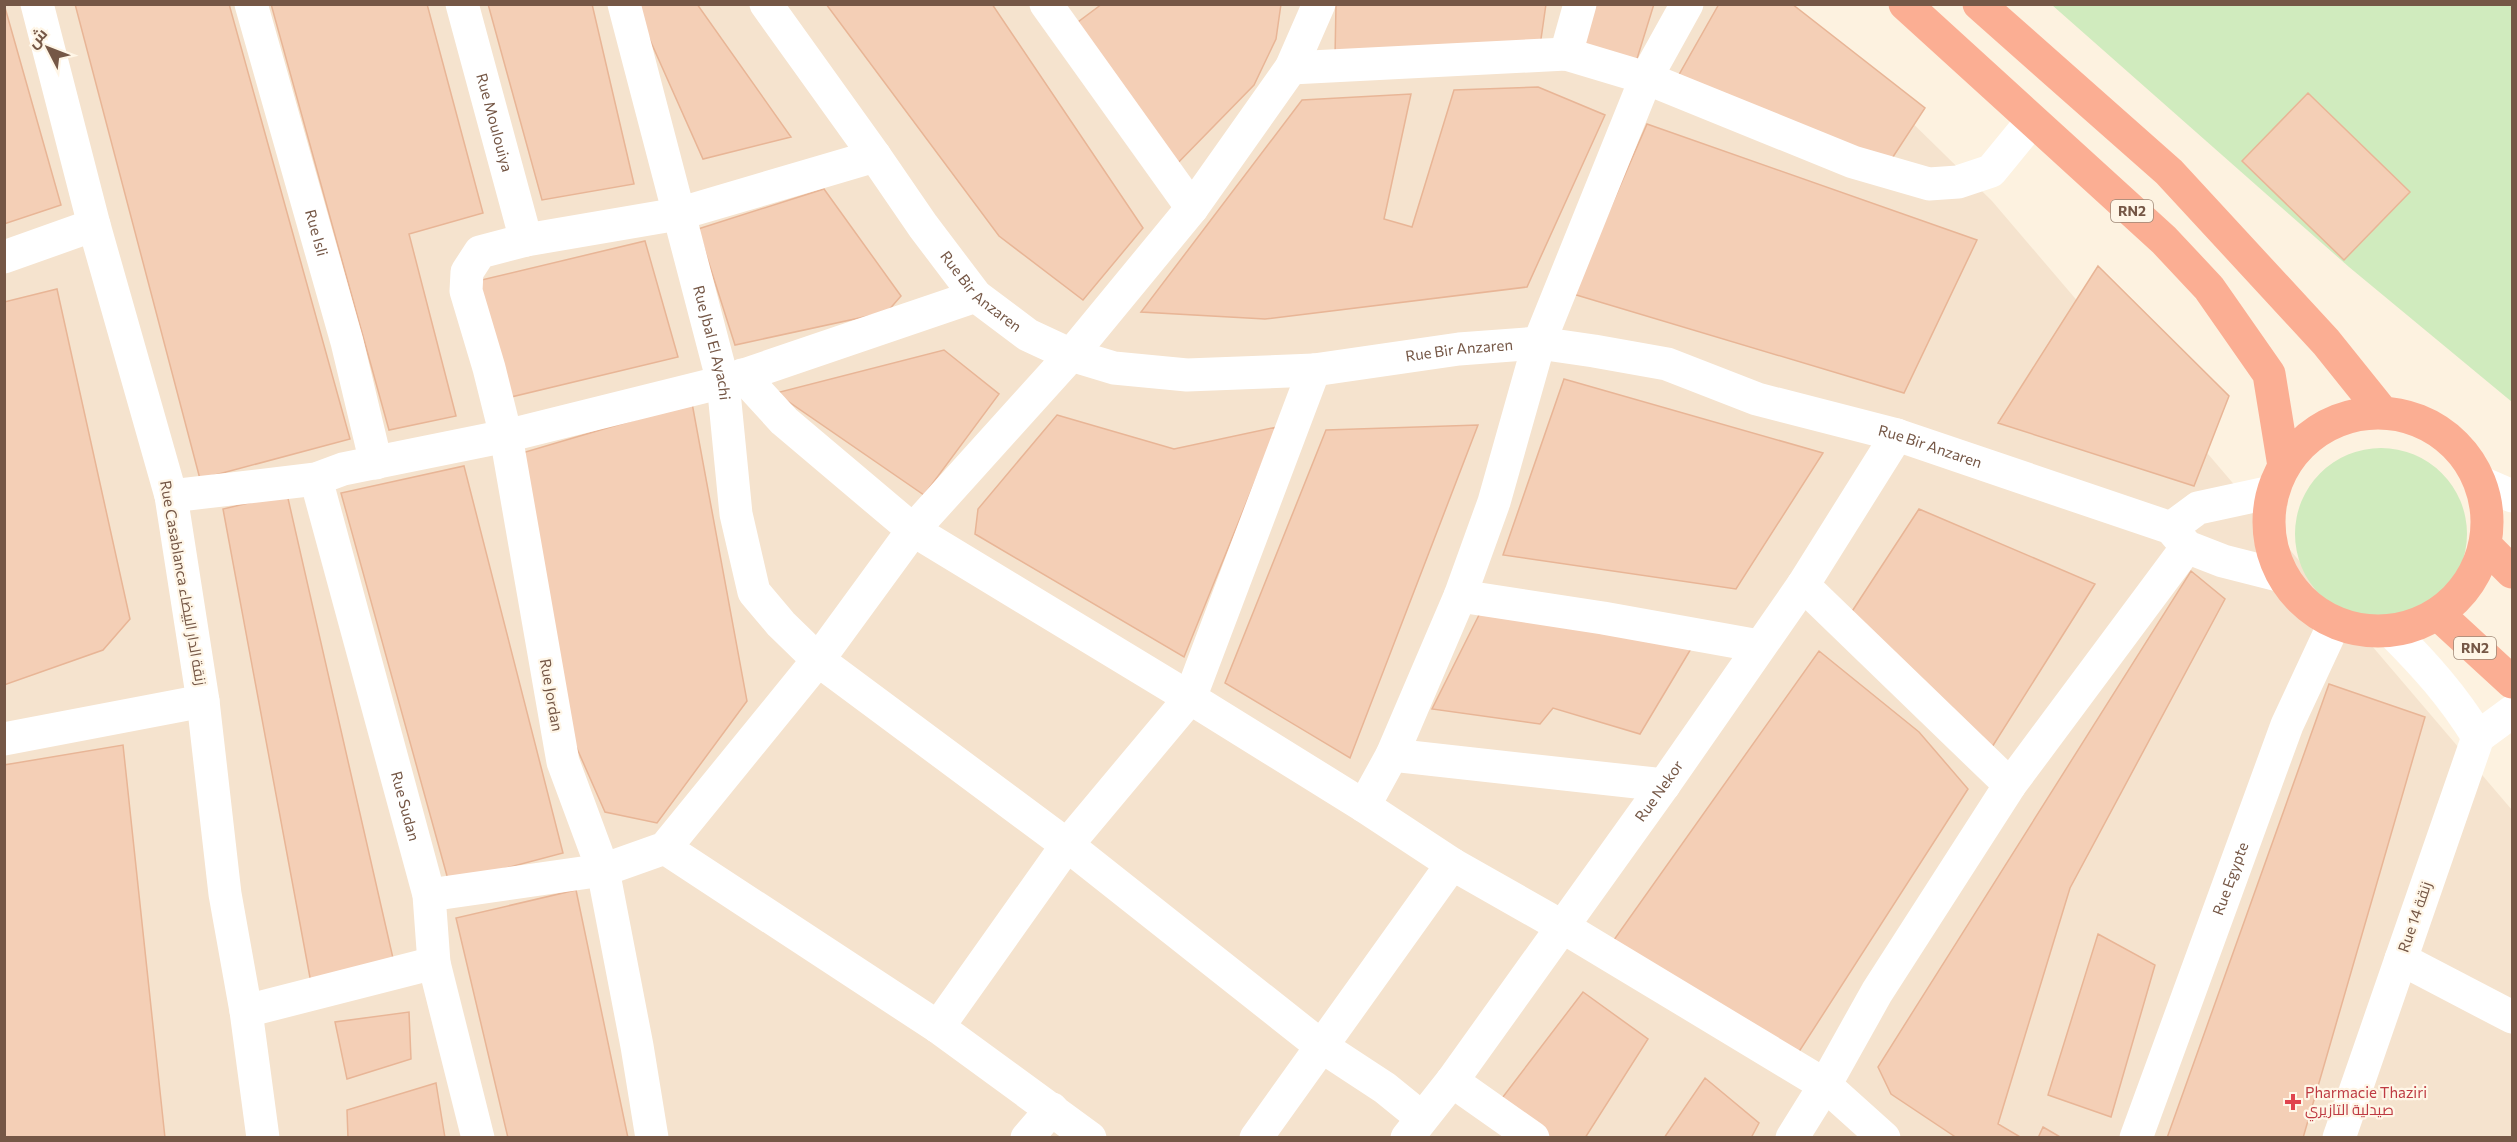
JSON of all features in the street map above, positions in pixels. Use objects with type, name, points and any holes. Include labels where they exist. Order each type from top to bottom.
[{"type":"highway","name":"RN2","points":[[1905,4],[2164,240],[2209,288],[2269,374],[2278,479]]},
{"type":"highway","points":[[1979,4],[2169,172],[2326,342],[2383,413]]},
{"type":"highway","name":"RN2","points":[[2383,413],[2414,418],[2442,433],[2465,455],[2480,482],[2487,513],[2485,544],[2476,572],[2460,595],[2438,614],[2416,625],[2391,631],[2362,631],[2334,624],[2296,595],[2282,576],[2269,535],[2268,514],[2278,479],[2303,443],[2326,426],[2354,415],[2383,413]]},
{"type":"highway","points":[[2485,544],[2512,572]]},
{"type":"highway","name":"RN2","points":[[2438,614],[2512,682]]},
{"type":"street","name":"Rue Casablanca زنقة الدار البيضاء","points":[[37,4],[94,225],[171,496],[203,701],[225,894],[246,1011],[263,1137]]},
{"type":"street","name":"Rue Isli","points":[[252,4],[347,342],[376,463]]},
{"type":"street","name":"Rue Moulouiya","points":[[462,4],[526,240]]},
{"type":"street","name":"Rue Jbal El Ayachi","points":[[624,4],[678,214],[733,379],[736,514],[754,592],[781,624],[818,660],[1067,845],[1322,1046],[1385,1088],[1414,1128]]},
{"type":"street","name":"Rue Bir Anzaren","points":[[766,4],[922,226],[976,296],[1028,335],[1071,355],[1114,368],[1187,375],[1314,370],[1459,349],[1539,343],[1667,364],[1758,399],[1897,435],[2179,538],[2223,561],[2282,576]]},
{"type":"street","points":[[429,895],[603,870],[665,848],[818,660],[913,530],[1071,355],[1192,208],[1291,68],[1318,4]]},
{"type":"street","points":[[1566,54],[1580,4]]},
{"type":"street","points":[[1364,806],[1392,755],[1460,596],[1494,502],[1539,343],[1646,78],[1687,4]]},
{"type":"street","points":[[1050,6],[1192,208]]},
{"type":"street","points":[[1291,68],[1566,54],[1646,78],[1852,162],[1929,184],[1958,182],[1991,171],[2032,122]]},
{"type":"street","points":[[526,240],[678,214],[875,156]]},
{"type":"street","points":[[4,257],[94,225]]},
{"type":"street","name":"Rue Jordan","points":[[526,240],[480,252],[467,272],[466,291],[506,436],[563,762],[603,870],[652,1137]]},
{"type":"street","points":[[171,496],[316,479],[343,469],[506,436],[733,379],[976,296]]},
{"type":"street","points":[[938,1028],[1067,845],[1190,698],[1314,370]]},
{"type":"street","points":[[733,379],[913,530],[1190,698],[1364,806],[1452,864],[1563,927],[1825,1085],[1884,1137]]},
{"type":"street","name":"Rue Nekor","points":[[1414,1128],[1452,1081],[1664,785],[1803,585],[1897,435]]},
{"type":"street","name":"Rue Sudan","points":[[316,479],[429,895],[434,963],[478,1137]]},
{"type":"street","points":[[1792,1137],[1825,1085],[1877,992],[2010,785],[2198,508],[2278,479]]},
{"type":"street","points":[[2480,482],[2512,496]]},
{"type":"street","points":[[1803,585],[2010,785]]},
{"type":"street","points":[[1460,596],[1603,618],[1759,646]]},
{"type":"street","name":"Rue Egypte","points":[[2136,1137],[2287,725],[2334,624]]},
{"type":"street","points":[[2391,631],[2448,692],[2478,737],[2512,712]]},
{"type":"street","points":[[4,738],[203,701]]},
{"type":"street","name":"Rue 14 زنقة","points":[[2339,1137],[2478,737]]},
{"type":"street","points":[[1392,755],[1664,785]]},
{"type":"street","points":[[665,848],[938,1028],[1090,1137]]},
{"type":"street","points":[[1256,1137],[1452,864]]},
{"type":"street","points":[[2401,959],[2512,1017]]},
{"type":"street","points":[[246,1011],[434,963]]},
{"type":"street","points":[[1452,1081],[1533,1137]]},
{"type":"street","points":[[1027,1137],[1052,1109]]},
{"type":"shaded area","points":[[5,5],[1792,5],[1992,201],[2512,810],[2512,1137],[5,1138]]},
{"type":"green space","points":[[2052,5],[2512,5],[2512,402],[2349,267]]},
{"type":"green space","points":[[2381,448],[2414,454],[2429,462],[2442,473],[2453,486],[2461,501],[2467,534],[2461,567],[2453,582],[2442,595],[2429,606],[2414,614],[2381,620],[2348,614],[2333,606],[2320,595],[2309,582],[2301,567],[2295,534],[2301,501],[2309,486],[2320,473],[2333,462],[2348,454]]},
{"type":"building","points":[[4,4],[61,205],[4,224]]},
{"type":"building","points":[[75,4],[229,4],[350,439],[200,479]]},
{"type":"building","points":[[271,4],[427,4],[483,213],[409,234],[456,416],[389,430]]},
{"type":"building","points":[[488,4],[592,4],[634,184],[542,200]]},
{"type":"building","points":[[634,4],[697,4],[791,137],[703,159]]},
{"type":"building","points":[[826,4],[992,4],[1143,228],[1083,300],[999,236]]},
{"type":"building","points":[[1102,4],[1281,4],[1276,39],[1254,85],[1168,173],[1078,22]]},
{"type":"building","points":[[1336,4],[1546,4],[1540,46],[1335,57]]},
{"type":"building","points":[[1588,4],[1654,4],[1636,62],[1580,46]]},
{"type":"building","points":[[1719,4],[1792,4],[1925,108],[1887,166],[1676,80]]},
{"type":"building","points":[[1538,87],[1605,115],[1527,287],[1265,319],[1141,312],[1302,100],[1411,94],[1384,219],[1412,227],[1454,90]]},
{"type":"building","points":[[2308,93],[2410,192],[2344,260],[2242,161]]},
{"type":"building","points":[[1647,124],[1977,240],[1904,393],[1573,294]]},
{"type":"building","points":[[824,189],[901,296],[887,312],[735,345],[698,229]]},
{"type":"building","points":[[645,241],[678,357],[511,397],[473,282]]},
{"type":"building","points":[[2098,266],[2229,396],[2194,486],[1998,423]]},
{"type":"building","points":[[57,289],[130,619],[103,650],[4,685],[4,302]]},
{"type":"building","points":[[944,350],[999,394],[924,495],[776,393]]},
{"type":"building","points":[[1564,379],[1823,453],[1736,589],[1503,555]]},
{"type":"building","points":[[692,403],[747,701],[657,823],[605,812],[575,744],[522,453]]},
{"type":"building","points":[[1057,415],[1174,449],[1277,427],[1184,657],[975,534],[978,509]]},
{"type":"building","points":[[1478,425],[1350,758],[1225,683],[1326,430]]},
{"type":"building","points":[[464,466],[563,853],[449,883],[341,493]]},
{"type":"building","points":[[287,494],[395,967],[311,983],[223,509]]},
{"type":"building","points":[[1919,509],[2095,584],[1987,755],[1847,619]]},
{"type":"building","points":[[2191,571],[2225,599],[2070,888],[1998,1124],[2022,1138],[1957,1138],[1891,1094],[1878,1067]]},
{"type":"building","points":[[1484,605],[1698,637],[1640,734],[1553,708],[1540,724],[1432,709]]},
{"type":"building","points":[[1819,651],[1919,732],[1968,789],[1793,1061],[1611,944]]},
{"type":"building","points":[[2329,684],[2425,717],[2303,1138],[2167,1138]]},
{"type":"building","points":[[123,745],[165,1138],[4,1138],[4,765]]},
{"type":"building","points":[[576,890],[628,1138],[508,1138],[456,918]]},
{"type":"building","points":[[2098,934],[2155,965],[2111,1117],[2048,1095]]},
{"type":"building","points":[[1583,992],[1648,1039],[1585,1138],[1550,1138],[1496,1106]]},
{"type":"building","points":[[409,1012],[411,1059],[347,1079],[335,1022]]},
{"type":"building","points":[[1705,1078],[1759,1123],[1751,1138],[1664,1138]]},
{"type":"building","points":[[436,1083],[445,1138],[348,1138],[347,1110]]},
{"type":"building","points":[[2043,1127],[2062,1138],[2038,1138]]},
{"type":"place","name":"Pharmacie Thaziri صيدلية التازيري","points":[[2293,1102]]}]
